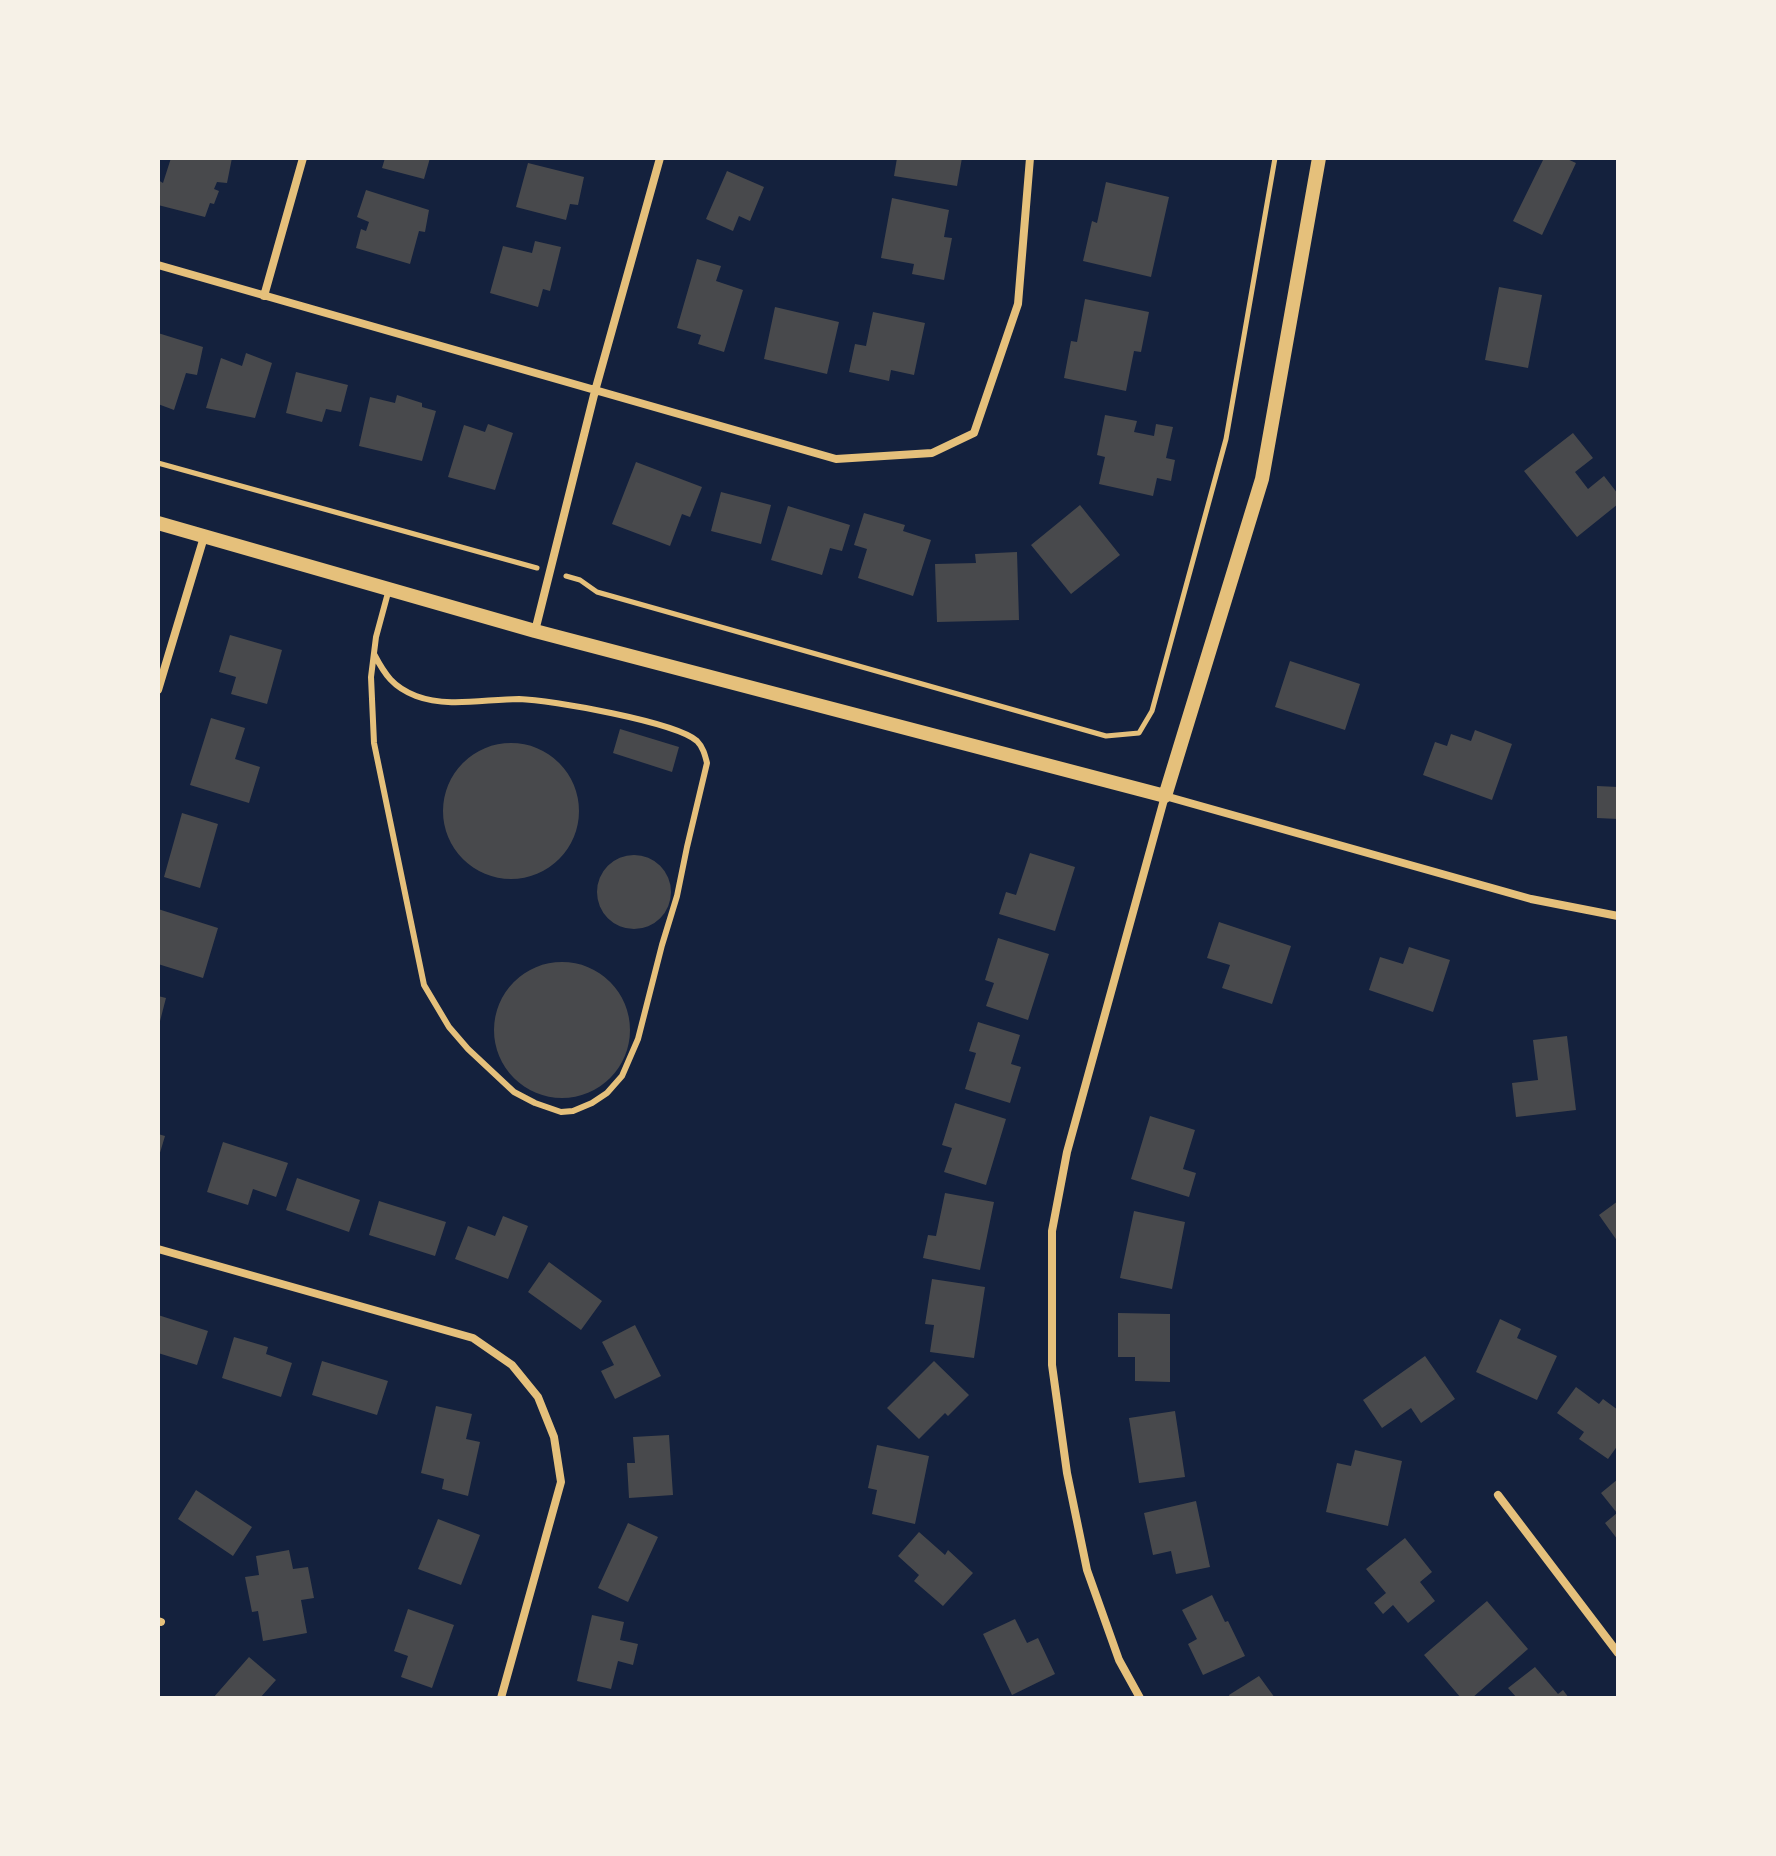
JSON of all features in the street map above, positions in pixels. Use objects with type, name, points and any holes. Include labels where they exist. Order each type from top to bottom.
[{"type":"street","points":[[264,296],[303,158]]},
{"type":"street","points":[[535,631],[595,391],[660,158]]},
{"type":"street","points":[[158,265],[836,459],[932,453],[974,433],[1018,304],[1030,158]]},
{"type":"street","points":[[1140,1698],[1119,1660],[1087,1570],[1067,1473],[1052,1365],[1052,1231],[1067,1152],[1165,796],[1262,479],[1319,158]]},
{"type":"street","points":[[158,523],[535,631],[1165,796],[1531,899],[1618,916]]},
{"type":"street","points":[[158,690],[204,537]]},
{"type":"street","points":[[158,1249],[473,1338],[512,1365],[538,1397],[554,1437],[561,1482],[501,1698]]},
{"type":"street","points":[[1498,1495],[1618,1653]]},
{"type":"lane","points":[[374,654],[385,675],[397,687],[431,700],[476,702],[519,699],[564,703],[673,728],[697,742],[704,751],[707,763],[677,896],[638,1039],[622,1076],[607,1093],[592,1103],[561,1112],[514,1092],[449,1027],[424,985],[374,743],[371,677],[376,637],[389,589]]},
{"type":"path","points":[[158,463],[580,580],[597,592],[1106,736],[1139,733],[1152,711],[1226,439],[1275,158]]},
{"type":"building","points":[[171,158],[232,158],[227,183],[217,182],[214,189],[219,191],[205,217],[158,205],[158,180],[163,183]]},
{"type":"building","points":[[385,158],[430,158],[424,179],[382,168]]},
{"type":"building","points":[[897,158],[962,158],[957,186],[894,176]]},
{"type":"building","points":[[1544,158],[1565,158],[1576,163],[1542,235],[1513,221]]},
{"type":"building","points":[[528,163],[584,177],[578,205],[570,204],[566,220],[516,207]]},
{"type":"building","points":[[727,171],[764,187],[750,221],[739,216],[733,231],[706,219]]},
{"type":"building","points":[[1106,182],[1169,197],[1151,277],[1083,261],[1092,221],[1097,223]]},
{"type":"building","points":[[366,190],[429,210],[425,232],[419,231],[410,264],[356,248],[361,229],[366,231],[369,222],[357,217]]},
{"type":"building","points":[[892,198],[949,210],[944,237],[952,238],[944,280],[912,274],[914,264],[881,258]]},
{"type":"building","points":[[535,241],[561,247],[550,291],[543,289],[538,307],[490,293],[503,246],[532,253]]},
{"type":"building","points":[[697,259],[721,266],[716,281],[743,290],[724,352],[698,344],[701,335],[677,328]]},
{"type":"building","points":[[1499,287],[1542,295],[1528,368],[1485,360]]},
{"type":"building","points":[[1085,299],[1149,312],[1141,352],[1134,351],[1126,391],[1064,378],[1071,341],[1077,342]]},
{"type":"building","points":[[775,307],[839,322],[827,374],[764,359]]},
{"type":"building","points":[[873,312],[925,323],[914,375],[891,370],[889,381],[849,372],[855,344],[866,346]]},
{"type":"building","points":[[158,333],[203,347],[197,375],[186,373],[174,410],[158,404]]},
{"type":"building","points":[[246,353],[272,363],[255,418],[206,408],[221,358],[242,366]]},
{"type":"building","points":[[296,372],[348,385],[341,412],[326,409],[322,422],[286,413]]},
{"type":"building","points":[[397,395],[436,411],[422,461],[359,446],[370,397],[395,403]]},
{"type":"building","points":[[1105,415],[1137,421],[1134,432],[1154,436],[1156,424],[1173,427],[1166,458],[1175,460],[1171,481],[1157,478],[1153,496],[1099,484],[1105,457],[1097,455]]},
{"type":"building","points":[[488,424],[513,433],[495,490],[448,477],[464,425],[485,432]]},
{"type":"building","points":[[1573,433],[1593,458],[1575,472],[1588,489],[1604,476],[1618,494],[1618,504],[1577,537],[1524,471]]},
{"type":"building","points":[[636,462],[702,487],[690,517],[682,514],[670,546],[612,524]]},
{"type":"building","points":[[721,492],[771,505],[761,544],[711,531]]},
{"type":"building","points":[[1080,505],[1120,555],[1071,594],[1031,545]]},
{"type":"building","points":[[788,506],[850,525],[842,551],[830,548],[822,575],[771,560]]},
{"type":"building","points":[[864,513],[905,525],[903,531],[931,540],[913,596],[858,578],[867,549],[854,545]]},
{"type":"building","points":[[1017,552],[1019,620],[937,622],[935,564],[976,563],[975,554]]},
{"type":"building","points":[[230,635],[282,650],[267,704],[231,694],[236,677],[219,672]]},
{"type":"building","points":[[1290,661],[1360,684],[1345,730],[1275,707]]},
{"type":"building","points":[[211,718],[245,728],[235,759],[260,767],[249,803],[190,785]]},
{"type":"building","points":[[620,729],[679,747],[672,772],[613,753]]},
{"type":"building","points":[[1475,730],[1512,744],[1492,800],[1423,775],[1435,742],[1447,746],[1451,734],[1471,741]]},
{"type":"building","points":[[511,743],[537,748],[559,763],[574,785],[579,811],[574,837],[559,859],[537,874],[511,879],[485,874],[463,859],[448,837],[443,811],[448,785],[463,763],[485,748]]},
{"type":"building","points":[[1597,786],[1618,787],[1618,819],[1597,818]]},
{"type":"building","points":[[182,813],[218,824],[200,888],[164,877]]},
{"type":"building","points":[[1030,853],[1075,867],[1055,931],[999,914],[1006,892],[1016,895]]},
{"type":"building","points":[[627,855],[641,855],[655,861],[665,871],[671,892],[669,906],[655,923],[641,929],[627,929],[613,923],[603,913],[597,899],[597,885],[603,871],[613,861]]},
{"type":"building","points":[[158,909],[218,928],[203,978],[158,964]]},
{"type":"building","points":[[1219,922],[1291,946],[1272,1004],[1222,988],[1230,965],[1207,958]]},
{"type":"building","points":[[998,938],[1049,954],[1028,1020],[986,1006],[994,983],[985,980]]},
{"type":"building","points":[[1409,947],[1450,960],[1433,1012],[1369,990],[1380,957],[1403,964]]},
{"type":"building","points":[[562,962],[588,967],[610,982],[625,1004],[630,1030],[625,1056],[610,1078],[588,1093],[562,1098],[536,1093],[514,1078],[499,1056],[494,1030],[499,1004],[514,982],[536,967]]},
{"type":"building","points":[[158,996],[166,998],[159,1025],[158,1025]]},
{"type":"building","points":[[978,1022],[1020,1035],[1011,1064],[1021,1067],[1010,1103],[965,1089],[976,1053],[969,1051]]},
{"type":"building","points":[[1567,1036],[1576,1110],[1516,1117],[1512,1083],[1538,1080],[1533,1040]]},
{"type":"building","points":[[955,1103],[1006,1119],[986,1185],[944,1172],[952,1148],[942,1145]]},
{"type":"building","points":[[1150,1116],[1195,1130],[1183,1169],[1196,1173],[1189,1197],[1131,1179]]},
{"type":"building","points":[[158,1134],[165,1136],[159,1156],[158,1156]]},
{"type":"building","points":[[223,1142],[288,1163],[276,1197],[253,1189],[248,1205],[207,1192]]},
{"type":"building","points":[[297,1178],[360,1200],[349,1232],[286,1210]]},
{"type":"building","points":[[945,1193],[994,1202],[980,1270],[923,1258],[928,1235],[936,1236]]},
{"type":"building","points":[[379,1201],[446,1222],[435,1256],[369,1235]]},
{"type":"building","points":[[1618,1201],[1618,1242],[1599,1215]]},
{"type":"building","points":[[1134,1211],[1185,1222],[1172,1289],[1120,1278]]},
{"type":"building","points":[[503,1216],[528,1226],[508,1279],[455,1259],[468,1226],[495,1236]]},
{"type":"building","points":[[549,1262],[602,1301],[581,1330],[528,1292]]},
{"type":"building","points":[[932,1279],[985,1287],[974,1358],[930,1352],[934,1325],[925,1324]]},
{"type":"building","points":[[1118,1313],[1170,1314],[1170,1382],[1135,1381],[1135,1357],[1118,1357]]},
{"type":"building","points":[[158,1315],[208,1331],[197,1365],[158,1353]]},
{"type":"building","points":[[1500,1319],[1521,1329],[1517,1338],[1557,1356],[1537,1400],[1476,1372]]},
{"type":"building","points":[[635,1325],[661,1376],[615,1399],[601,1371],[614,1365],[602,1342]]},
{"type":"building","points":[[234,1337],[268,1347],[266,1354],[292,1363],[281,1397],[222,1378]]},
{"type":"building","points":[[1425,1356],[1455,1399],[1421,1423],[1411,1408],[1382,1428],[1363,1400]]},
{"type":"building","points":[[322,1361],[388,1381],[377,1415],[312,1395]]},
{"type":"building","points":[[934,1361],[969,1395],[919,1439],[887,1408]]},
{"type":"building","points":[[1576,1387],[1599,1404],[1603,1399],[1618,1410],[1618,1445],[1608,1459],[1579,1439],[1584,1432],[1557,1413]]},
{"type":"building","points":[[436,1406],[472,1414],[466,1439],[480,1442],[468,1496],[442,1489],[444,1479],[421,1473]]},
{"type":"building","points":[[1175,1411],[1185,1477],[1139,1483],[1129,1418]]},
{"type":"building","points":[[669,1435],[673,1495],[629,1498],[627,1463],[635,1463],[633,1437]]},
{"type":"building","points":[[877,1445],[929,1456],[915,1524],[872,1514],[877,1490],[868,1488]]},
{"type":"building","points":[[1355,1450],[1402,1461],[1388,1526],[1326,1512],[1337,1463],[1351,1466]]},
{"type":"building","points":[[1618,1479],[1618,1540],[1605,1523],[1617,1513],[1601,1493]]},
{"type":"building","points":[[196,1490],[252,1527],[233,1556],[178,1519]]},
{"type":"building","points":[[1196,1501],[1210,1567],[1176,1574],[1171,1551],[1153,1555],[1144,1513]]},
{"type":"building","points":[[438,1519],[480,1535],[461,1585],[418,1569]]},
{"type":"building","points":[[628,1523],[658,1537],[628,1602],[598,1588]]},
{"type":"building","points":[[919,1532],[945,1555],[948,1550],[973,1573],[943,1606],[914,1581],[919,1575],[898,1556]]},
{"type":"building","points":[[1405,1538],[1432,1572],[1420,1582],[1435,1601],[1408,1623],[1393,1605],[1383,1614],[1374,1603],[1386,1593],[1366,1569]]},
{"type":"building","points":[[289,1550],[293,1569],[308,1567],[314,1598],[301,1600],[307,1633],[263,1641],[258,1611],[252,1612],[245,1577],[259,1575],[256,1556]]},
{"type":"building","points":[[1212,1595],[1245,1656],[1203,1675],[1188,1644],[1197,1639],[1182,1610]]},
{"type":"building","points":[[1487,1601],[1528,1649],[1472,1698],[1461,1698],[1424,1655]]},
{"type":"building","points":[[408,1609],[454,1625],[432,1688],[401,1677],[408,1656],[394,1651]]},
{"type":"building","points":[[592,1615],[624,1622],[620,1640],[638,1644],[633,1665],[618,1661],[611,1689],[577,1681]]},
{"type":"building","points":[[1015,1619],[1027,1643],[1038,1638],[1055,1674],[1012,1695],[983,1634]]},
{"type":"building","points":[[249,1657],[276,1680],[260,1698],[213,1698]]},
{"type":"building","points":[[1535,1667],[1558,1694],[1563,1690],[1569,1698],[1517,1698],[1508,1688]]},
{"type":"building","points":[[1259,1676],[1275,1698],[1230,1698],[1229,1695]]}]
